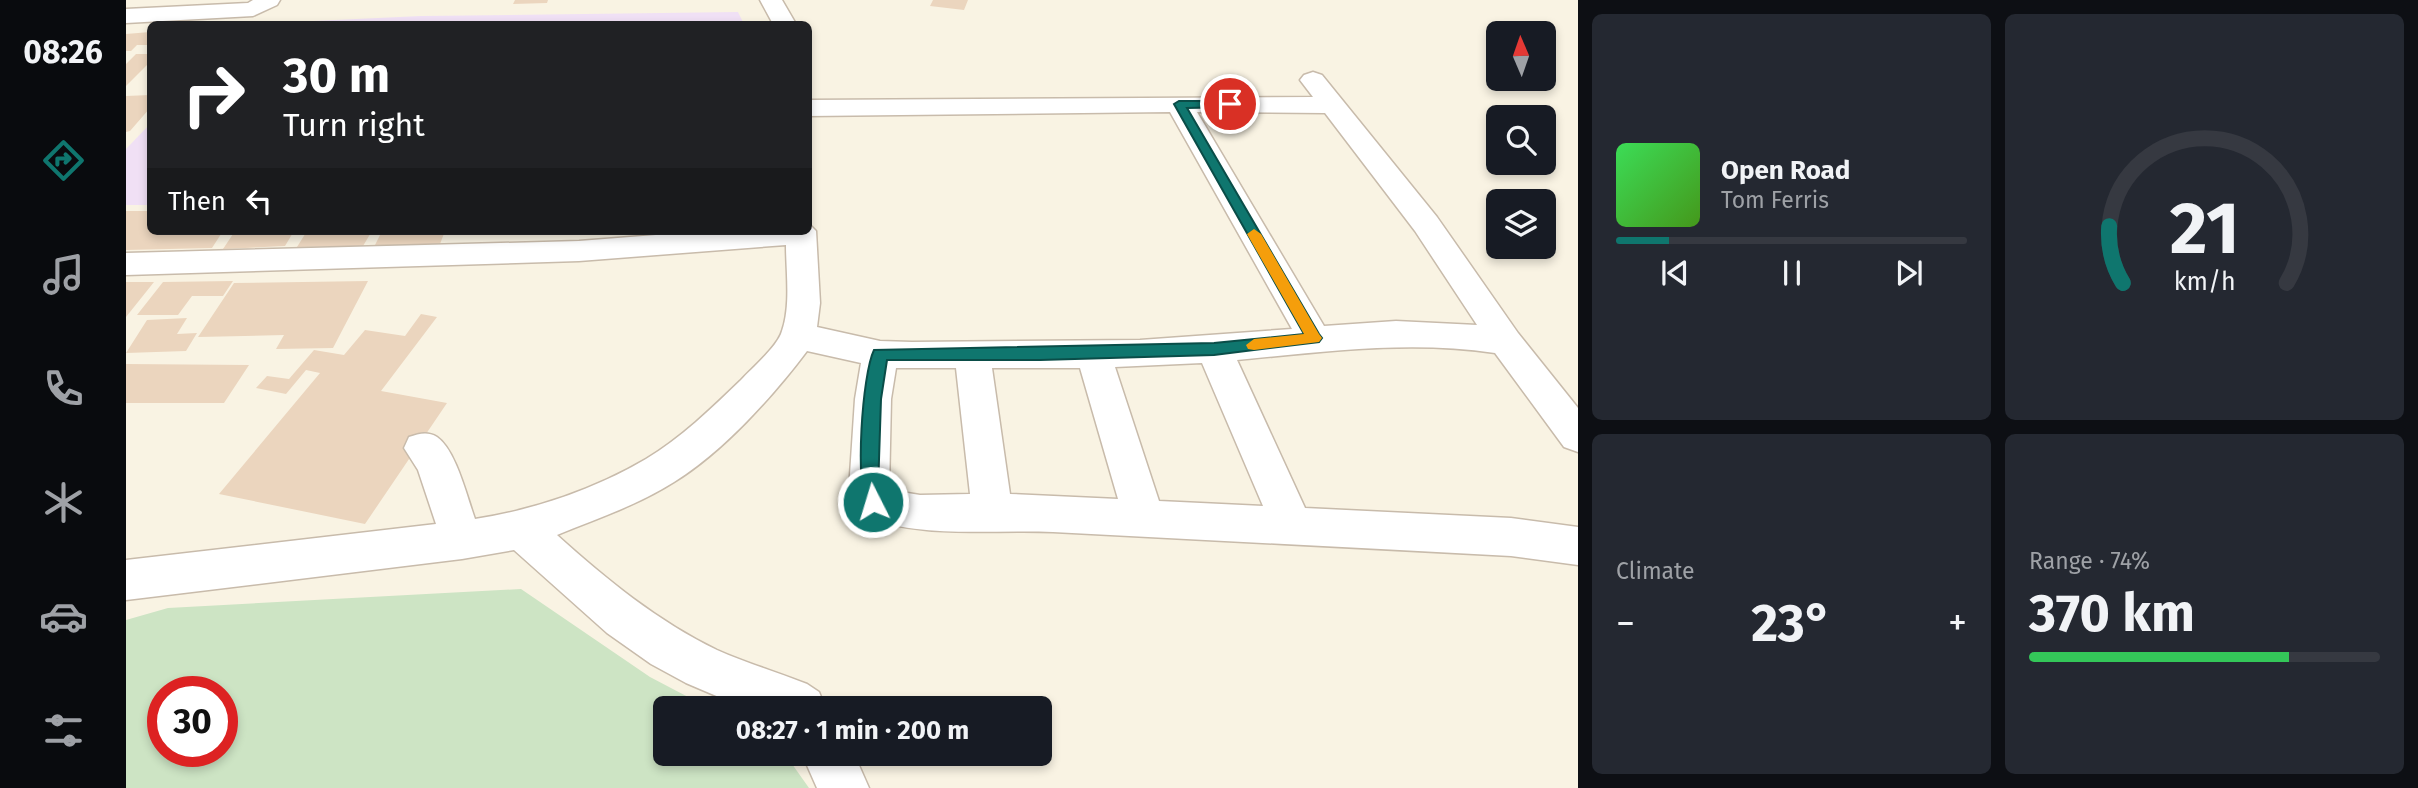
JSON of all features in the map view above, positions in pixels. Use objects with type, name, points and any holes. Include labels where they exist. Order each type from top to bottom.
[{"type":"street","points":[[126,16],[253,9],[270,0]]},
{"type":"street","points":[[771,0],[782,21]]},
{"type":"street","points":[[1313,80],[1426,224],[1506,342],[1578,436]]},
{"type":"street","points":[[1179,104],[1314,338]]},
{"type":"street","points":[[812,108],[1332,105]]},
{"type":"street","points":[[126,264],[579,251],[776,235]]},
{"type":"street","points":[[126,580],[462,540],[522,530],[604,498],[660,470],[722,422],[771,372],[799,336],[803,303],[801,235]]},
{"type":"street","points":[[799,336],[880,354],[972,355],[1214,349],[1402,332],[1479,337],[1506,342]]},
{"type":"street","points":[[1214,349],[1292,526]]},
{"type":"street","points":[[1093,353],[1144,519]]},
{"type":"street","points":[[880,354],[873,399],[869,490],[873,502],[884,508],[1511,537],[1578,547]]},
{"type":"street","points":[[972,355],[992,511]]},
{"type":"street","points":[[423,448],[435,463],[462,540]]},
{"type":"street","points":[[522,530],[579,584],[624,621],[691,662],[777,696]]},
{"type":"street","points":[[833,766],[844,788]]},
{"type":"shaded area","points":[[738,12],[742,21],[314,21],[421,16]]},
{"type":"shaded area","points":[[147,127],[147,205],[126,205],[126,149]]},
{"type":"green space","points":[[521,589],[650,677],[686,696],[653,696],[653,766],[793,766],[809,788],[126,788],[126,620],[168,608]]},
{"type":"building","points":[[515,0],[548,0],[547,3],[513,4]]},
{"type":"building","points":[[933,0],[968,0],[964,10],[930,6]]},
{"type":"building","points":[[147,32],[147,45],[137,45],[131,51],[126,51],[126,34]]},
{"type":"building","points":[[136,54],[147,54],[147,65],[126,86],[126,64]]},
{"type":"building","points":[[147,95],[147,111],[126,132],[126,96]]},
{"type":"building","points":[[126,211],[147,211],[147,235],[220,235],[212,248],[126,250]]},
{"type":"building","points":[[232,235],[292,235],[285,246],[223,249]]},
{"type":"building","points":[[304,235],[370,235],[363,246],[297,247]]},
{"type":"building","points":[[380,235],[443,235],[440,244],[374,247]]},
{"type":"building","points":[[233,281],[223,296],[192,296],[178,315],[137,315],[163,282]]},
{"type":"building","points":[[368,281],[333,348],[276,349],[284,335],[198,337],[234,283]]},
{"type":"building","points":[[126,282],[154,282],[126,317]]},
{"type":"building","points":[[421,314],[437,317],[381,391],[447,403],[365,524],[219,494],[320,373],[306,370],[286,394],[256,388],[267,376],[289,379],[314,350],[344,355],[365,330],[405,336]]},
{"type":"building","points":[[187,318],[177,334],[197,333],[186,351],[126,353],[147,320]]},
{"type":"building","points":[[126,364],[249,365],[224,403],[126,403]]},
{"type":"slow traffic","points":[[1254,234],[1314,338],[1254,345]]},
{"type":"route","points":[[873,502],[869,490],[873,399],[880,354],[1040,355],[1214,349],[1314,338],[1179,104],[1230,104]]}]
